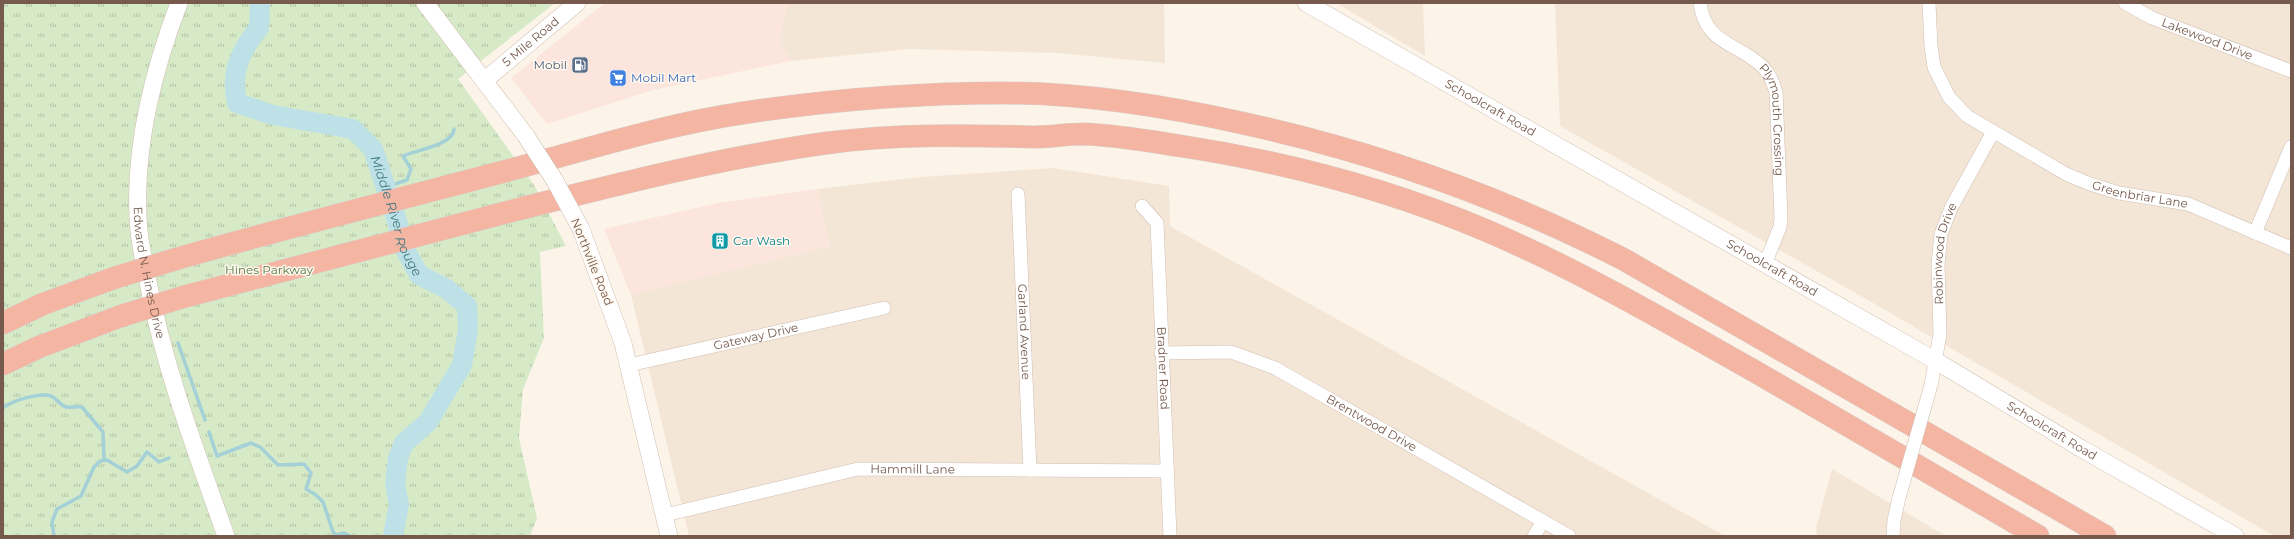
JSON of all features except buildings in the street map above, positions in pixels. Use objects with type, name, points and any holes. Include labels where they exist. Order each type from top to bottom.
[{"type":"highway","points":[[3,323],[43,304],[114,278],[176,259],[676,127],[740,114],[858,98],[1007,93],[1110,100],[1182,110],[1322,141],[1386,159],[1510,205],[1547,221],[1623,259],[2105,536]]},
{"type":"highway","points":[[3,364],[39,347],[121,316],[183,297],[709,162],[828,143],[900,137],[994,135],[1037,137],[1083,134],[1152,141],[1212,151],[1291,167],[1353,183],[1420,205],[1481,229],[1592,280],[2038,536]]},
{"type":"street","name":"Edward N. Hines Drive","points":[[179,3],[158,64],[148,107],[139,176],[139,229],[158,329],[166,362],[226,536]]},
{"type":"street","name":"Northville Road","points":[[424,3],[526,136],[555,181],[581,229],[603,285],[629,365],[669,536]]},
{"type":"street","name":"5 Mile Road","points":[[484,81],[577,3]]},
{"type":"street","name":"Schoolcraft Road","points":[[1306,3],[1936,361],[2082,449],[2235,536]]},
{"type":"street","name":"Plymouth Crossing","points":[[1700,3],[1702,15],[1710,29],[1724,43],[1753,59],[1763,68],[1771,79],[1776,92],[1781,218],[1780,227],[1765,264]]},
{"type":"street","points":[[1929,3],[1932,56],[1943,89],[1955,105],[1967,116],[1993,132]]},
{"type":"street","name":"Lakewood Drive","points":[[2126,3],[2152,18],[2291,71]]},
{"type":"street","name":"Greenbriar Lane","points":[[1993,132],[2066,174],[2090,184],[2119,193],[2188,204],[2291,248]]},
{"type":"street","name":"Robinwood Drive","points":[[1893,536],[1894,520],[1899,498],[1936,361],[1940,334],[1938,264],[1941,234],[1951,208],[1993,132]]},
{"type":"street","points":[[2255,233],[2291,147]]},
{"type":"street","name":"Garland Avenue","points":[[1018,194],[1030,470]]},
{"type":"street","name":"Bradner Road","points":[[1142,206],[1157,223],[1161,353],[1170,536]]},
{"type":"street","name":"Gateway Drive","points":[[629,365],[884,308]]},
{"type":"street","name":"Brentwood Drive","points":[[1161,353],[1231,352],[1265,363],[1569,536]]},
{"type":"street","name":"Hammill Lane","points":[[664,515],[858,470],[1167,471]]},
{"type":"street","points":[[1534,536],[1543,521]]},
{"type":"shaded area","points":[[605,3],[788,3],[779,41],[791,61],[653,90],[547,124],[511,78]]},
{"type":"shaded area","points":[[788,3],[1164,3],[1165,63],[1057,53],[909,49],[791,61],[779,41]]},
{"type":"shaded area","points":[[1336,3],[1423,3],[1425,56]]},
{"type":"shaded area","points":[[1555,3],[2291,3],[2291,536],[2274,536],[1866,299],[1560,126]]},
{"type":"shaded area","points":[[1053,168],[1169,186],[1170,226],[1725,536],[689,536],[631,295],[830,246],[817,189],[921,177]]},
{"type":"shaded area","points":[[817,189],[830,246],[631,295],[604,229],[718,203]]},
{"type":"shaded area","points":[[1832,469],[1946,536],[1817,536],[1816,528]]},
{"type":"green space","name":"Hines Parkway","points":[[3,3],[555,3],[458,79],[534,185],[566,246],[540,252],[544,338],[523,389],[519,438],[537,518],[530,536],[3,536]]},
{"type":"waterway","name":"Middle River Rouge","points":[[260,3],[259,28],[252,36],[238,63],[235,83],[237,103],[273,115],[353,129],[373,149],[398,224],[401,242],[419,275],[447,289],[467,306],[468,330],[462,365],[428,422],[404,443],[398,458],[395,483],[399,505],[393,536]]},
{"type":"waterway","points":[[386,187],[407,180],[411,169],[403,156],[441,143],[452,135],[454,129]]},
{"type":"waterway","points":[[178,343],[205,420]]},
{"type":"waterway","points":[[3,408],[26,398],[40,395],[51,396],[66,407],[82,407],[103,432],[104,459]]},
{"type":"waterway","points":[[209,432],[217,456],[251,443],[260,447],[278,465],[304,464],[311,473],[306,489],[316,495],[323,502],[333,532],[336,535],[344,533],[350,536]]},
{"type":"waterway","points":[[54,536],[52,522],[57,509],[81,496],[94,467],[100,461],[107,460],[127,472],[137,466],[147,452],[159,462],[169,458]]},
{"type":"place","name":"Mobil","points":[[580,65]]},
{"type":"place","name":"Mobil Mart","points":[[618,78]]},
{"type":"place","name":"Car Wash","points":[[720,241]]}]
